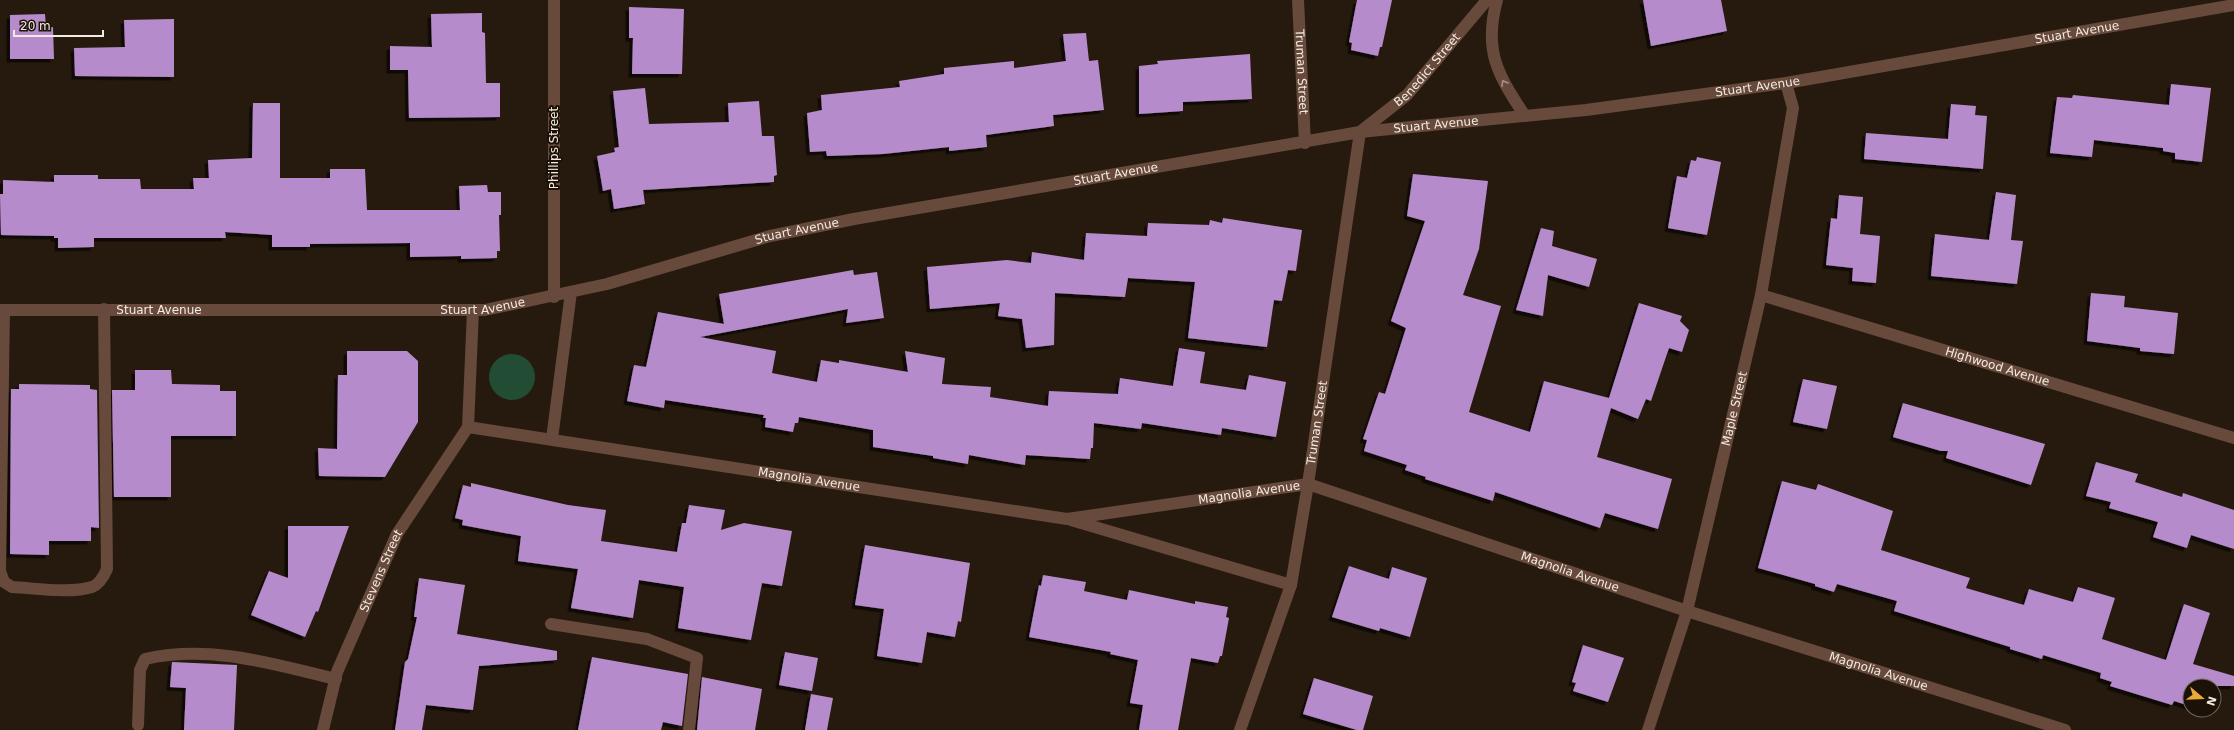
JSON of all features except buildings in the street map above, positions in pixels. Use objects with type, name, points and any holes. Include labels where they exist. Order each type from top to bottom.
[{"type":"street","name":"Phillips Street","points":[[554,0],[554,297]]},
{"type":"street","name":"Truman Street","points":[[1298,0],[1305,143]]},
{"type":"street","name":"Benedict Street","points":[[1360,132],[1407,95],[1487,0]]},
{"type":"street","points":[[1497,0],[1493,15],[1492,31],[1496,68],[1503,83],[1525,116]]},
{"type":"street","name":"Stuart Avenue","points":[[2,310],[485,310],[554,297],[607,284],[770,236],[854,218],[1305,143],[1360,132],[1525,116],[1786,83],[2234,5]]},
{"type":"street","name":"Maple Street","points":[[1648,730],[1687,611],[1761,295],[1793,108],[1786,83]]},
{"type":"street","name":"Truman Street","points":[[1240,730],[1291,585],[1308,484],[1360,132]]},
{"type":"street","points":[[474,310],[468,427],[552,440],[571,292]]},
{"type":"street","name":"Highwood Avenue","points":[[1761,295],[2234,438]]},
{"type":"street","points":[[2,310],[0,571],[4,582],[12,587],[70,589],[92,586],[103,579],[107,569],[104,310]]},
{"type":"street","name":"Stevens Street","points":[[323,730],[336,679],[397,534],[468,427]]},
{"type":"street","name":"Magnolia Avenue","points":[[552,440],[1067,518],[1291,585]]},
{"type":"street","name":"Magnolia Avenue","points":[[1067,518],[1308,484],[1687,611],[2065,730]]},
{"type":"street","points":[[551,624],[647,639],[697,658],[689,730]]},
{"type":"street","points":[[138,724],[140,670],[145,659],[161,656],[206,654],[246,657],[336,679]]},
{"type":"green space","points":[[508,354],[516,354],[525,358],[531,364],[535,377],[531,390],[525,396],[516,400],[508,400],[499,396],[493,390],[489,381],[489,373],[493,364],[499,358]]}]
